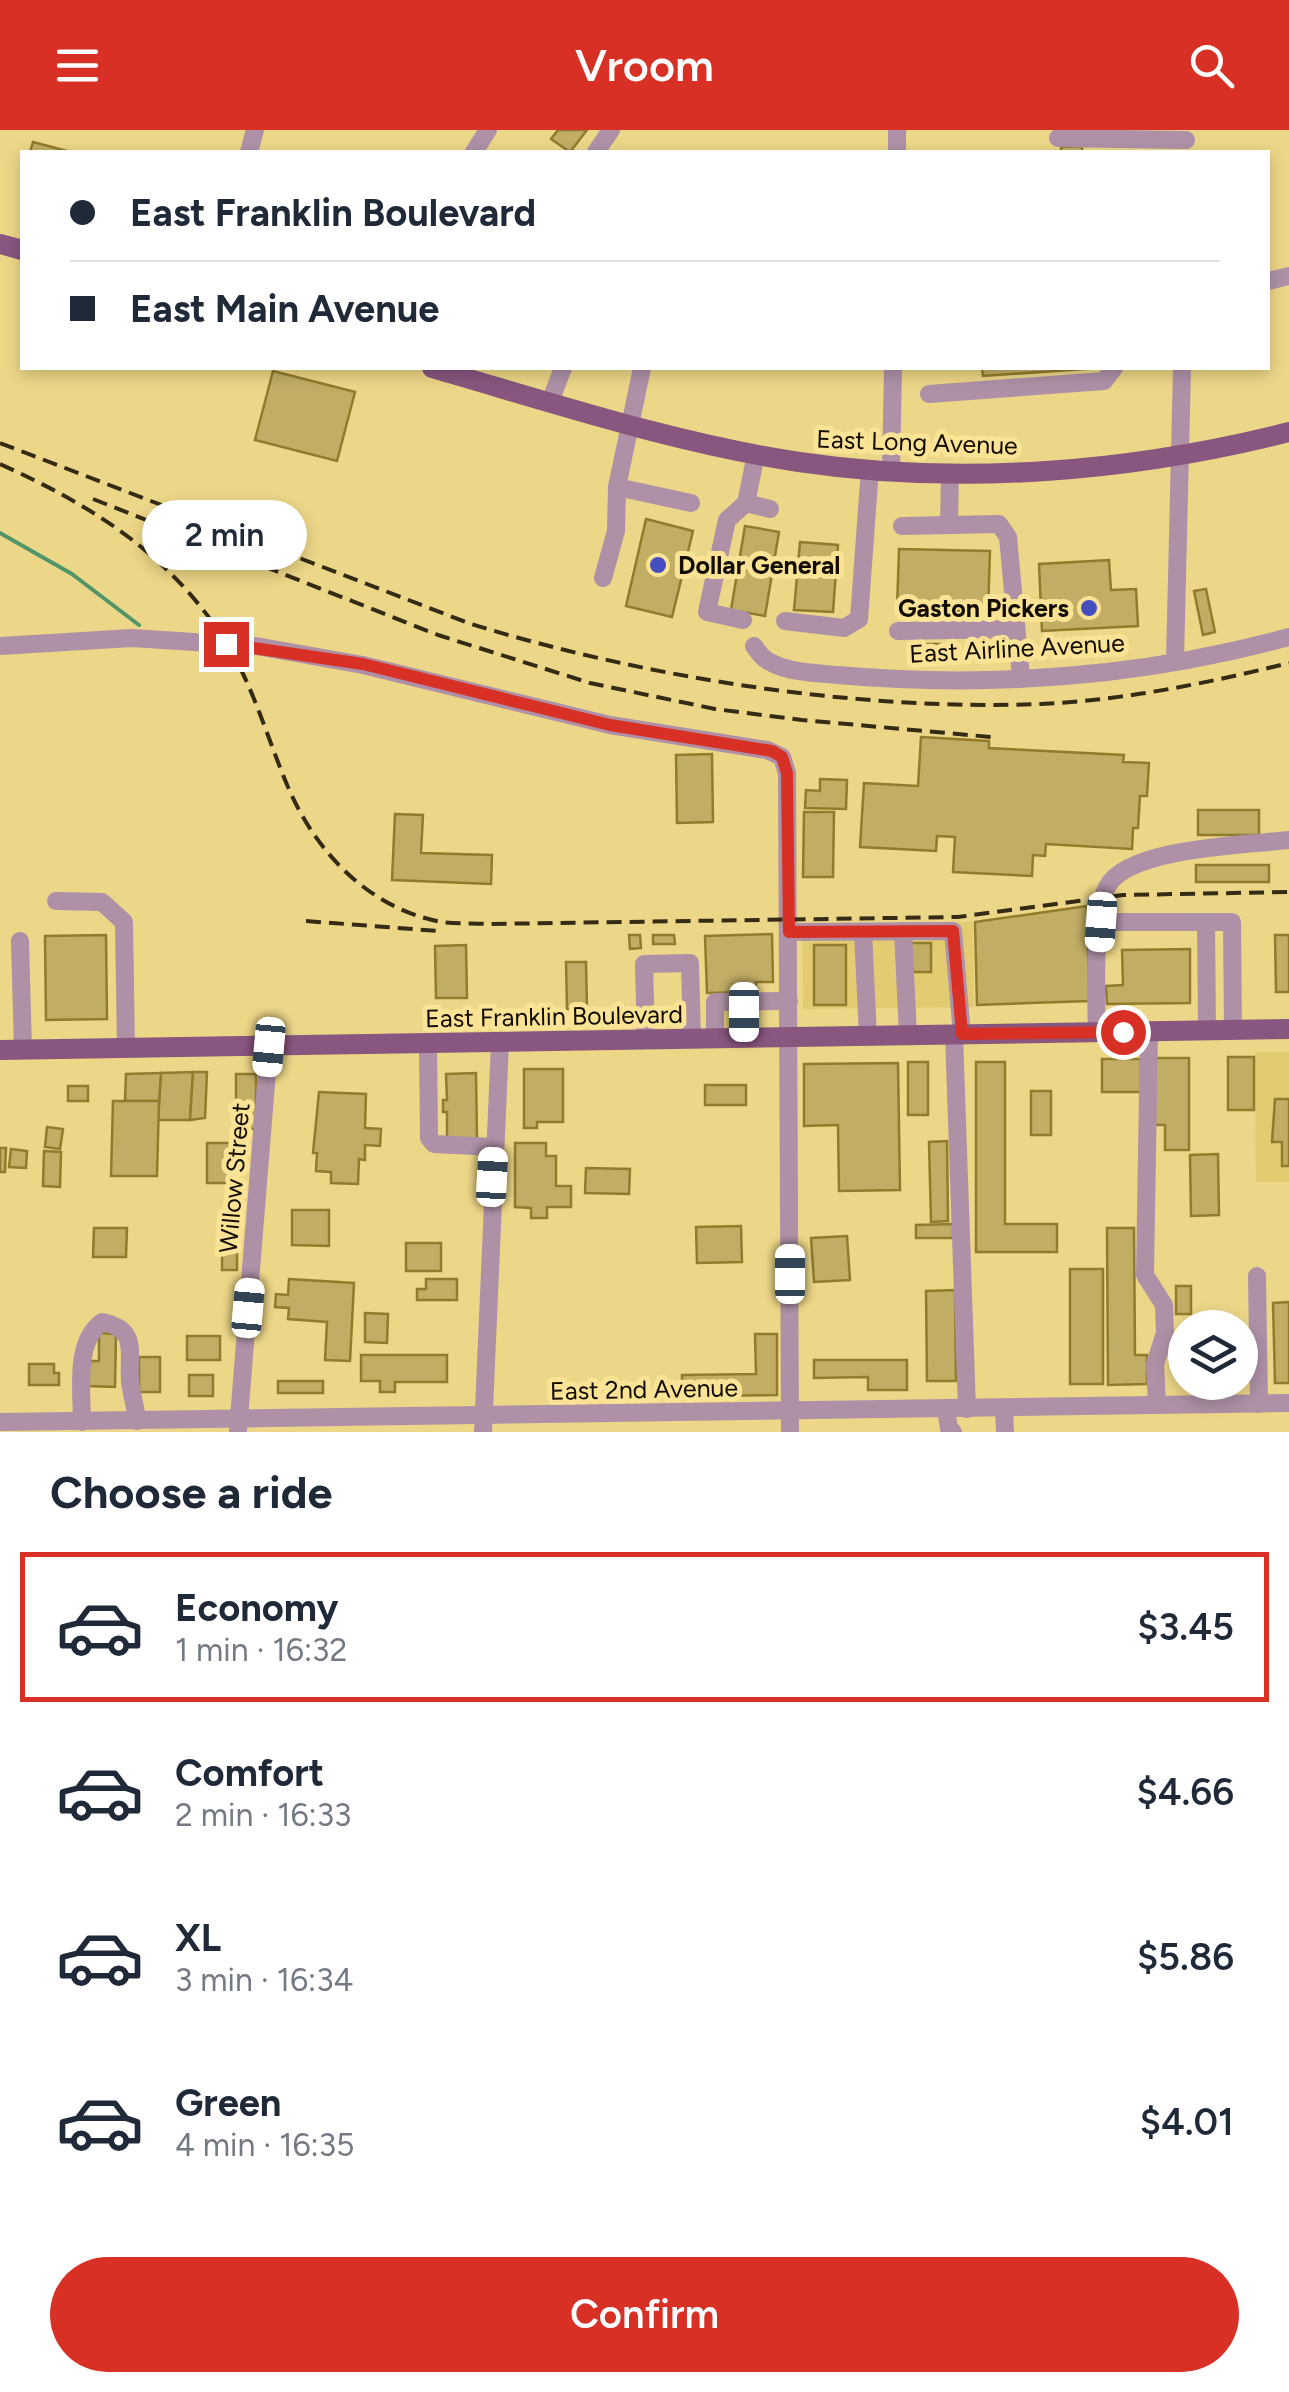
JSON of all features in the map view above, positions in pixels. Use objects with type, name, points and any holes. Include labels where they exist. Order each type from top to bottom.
[{"type":"main road","name":"East Long Avenue","points":[[439,370],[628,425],[756,454],[881,470],[1064,470],[1180,456],[1289,432]]},
{"type":"main road","name":"East Franklin Boulevard","points":[[0,1050],[1289,1028]]},
{"type":"street","points":[[1055,140],[1186,141]]},
{"type":"street","points":[[550,402],[561,370]]},
{"type":"street","points":[[603,578],[616,531],[616,486],[642,370]]},
{"type":"street","points":[[785,621],[844,628],[859,619],[893,370]]},
{"type":"street","points":[[929,394],[1104,381],[1112,370]]},
{"type":"street","points":[[1175,662],[1182,370]]},
{"type":"street","points":[[743,620],[707,612],[727,520],[746,504],[756,454]]},
{"type":"street","points":[[949,525],[950,473]]},
{"type":"street","points":[[616,486],[691,504]]},
{"type":"street","points":[[746,504],[770,508]]},
{"type":"street","points":[[902,526],[998,524],[1008,537],[1021,678]]},
{"type":"street","points":[[898,631],[1016,629]]},
{"type":"street","name":"East Airline Avenue","points":[[754,646],[765,660],[810,672],[886,680],[1021,678],[1175,662],[1289,637]]},
{"type":"street","points":[[0,646],[132,638],[256,646],[363,664],[610,725],[767,750],[782,757],[787,773],[789,932],[790,1432]]},
{"type":"street","points":[[1097,1032],[1101,922],[1108,885],[1130,867],[1191,851],[1289,840]]},
{"type":"street","points":[[56,900],[102,902],[124,922],[126,1048]]},
{"type":"street","points":[[1101,922],[1232,922],[1234,1030]]},
{"type":"street","points":[[1206,922],[1207,1030]]},
{"type":"street","points":[[903,931],[908,1035]]},
{"type":"street","points":[[789,932],[953,931],[967,1409]]},
{"type":"street","points":[[863,932],[868,1036]]},
{"type":"street","points":[[20,941],[23,1050]]},
{"type":"street","points":[[646,1040],[644,964],[690,963],[692,1039]]},
{"type":"street","points":[[714,1038],[714,1002],[789,1001]]},
{"type":"street","points":[[744,1002],[744,1038]]},
{"type":"street","points":[[1149,1031],[1145,1275],[1164,1305],[1165,1332],[1155,1364],[1157,1406]]},
{"type":"street","points":[[484,1424],[500,1042]]},
{"type":"street","points":[[428,1044],[429,1138],[434,1144],[494,1147]]},
{"type":"street","name":"Willow Street","points":[[238,1426],[269,1047]]},
{"type":"street","points":[[1257,1276],[1260,1404]]},
{"type":"street","points":[[82,1422],[85,1346],[102,1322],[121,1328],[129,1340],[137,1421]]},
{"type":"street","name":"East 2nd Avenue","points":[[0,1422],[137,1421],[238,1426],[743,1422],[790,1412],[1289,1403]]},
{"type":"street","points":[[1004,1408],[1005,1432]]},
{"type":"street","points":[[946,1409],[953,1432]]},
{"type":"shaded area","points":[[973,922],[974,1007],[803,1009],[802,926]]},
{"type":"shaded area","points":[[1255,1052],[1289,1052],[1289,1182],[1256,1182]]},
{"type":"building","points":[[558,130],[587,130],[572,150],[551,139]]},
{"type":"building","points":[[33,142],[63,150],[31,150]]},
{"type":"building","points":[[1082,146],[1082,150],[1061,150]]},
{"type":"building","points":[[982,370],[1071,370],[983,376]]},
{"type":"building","points":[[273,371],[355,392],[337,461],[255,440]]},
{"type":"building","points":[[646,519],[693,531],[672,617],[626,606]]},
{"type":"building","points":[[745,526],[779,532],[765,616],[731,610]]},
{"type":"building","points":[[800,542],[838,545],[833,612],[794,610]]},
{"type":"building","points":[[899,549],[990,551],[988,612],[897,609]]},
{"type":"building","name":"Gaston Pickers","points":[[1109,560],[1111,590],[1136,589],[1138,626],[1042,631],[1039,564]]},
{"type":"building","points":[[1206,589],[1215,632],[1203,635],[1194,591]]},
{"type":"building","points":[[913,644],[940,644],[940,658],[912,657]]},
{"type":"building","points":[[921,737],[989,741],[989,748],[1124,755],[1123,762],[1149,763],[1147,796],[1140,796],[1132,849],[1046,844],[1045,856],[1033,855],[1032,876],[953,872],[955,837],[937,836],[936,851],[860,847],[864,783],[918,786]]},
{"type":"building","points":[[712,754],[713,822],[677,823],[676,755]]},
{"type":"building","points":[[820,779],[847,780],[846,809],[805,808],[806,790],[820,791]]},
{"type":"building","points":[[1198,810],[1259,810],[1259,835],[1198,835]]},
{"type":"building","points":[[804,812],[834,812],[833,877],[803,877]]},
{"type":"building","points":[[395,814],[423,815],[421,853],[492,855],[491,884],[392,880]]},
{"type":"building","points":[[1196,865],[1269,865],[1269,882],[1196,882]]},
{"type":"building","points":[[1087,906],[1089,1001],[977,1005],[975,922]]},
{"type":"building","points":[[772,934],[773,982],[756,982],[756,992],[707,993],[705,936]]},
{"type":"building","points":[[106,935],[107,1019],[46,1020],[45,936]]},
{"type":"building","points":[[629,935],[640,935],[641,948],[630,949]]},
{"type":"building","points":[[653,935],[674,935],[675,944],[653,944]]},
{"type":"building","points":[[1275,935],[1289,935],[1289,992],[1276,992]]},
{"type":"building","points":[[909,943],[931,943],[931,972],[909,972]]},
{"type":"building","points":[[466,945],[467,998],[436,998],[435,946]]},
{"type":"building","points":[[814,945],[846,945],[846,1005],[814,1005]]},
{"type":"building","points":[[1190,949],[1190,1003],[1107,1004],[1106,986],[1123,985],[1122,950]]},
{"type":"building","points":[[566,962],[586,962],[587,1009],[567,1009]]},
{"type":"building","points":[[1228,1057],[1254,1057],[1254,1110],[1228,1110]]},
{"type":"building","points":[[1154,1058],[1189,1058],[1189,1150],[1165,1150],[1165,1125],[1155,1125]]},
{"type":"building","points":[[1102,1059],[1141,1059],[1141,1092],[1102,1092]]},
{"type":"building","points":[[908,1062],[928,1062],[928,1115],[908,1115]]},
{"type":"building","points":[[976,1062],[1005,1062],[1005,1224],[1057,1224],[1057,1252],[976,1252]]},
{"type":"building","points":[[898,1063],[900,1190],[839,1191],[838,1125],[804,1126],[804,1064]]},
{"type":"building","points":[[524,1069],[563,1069],[563,1122],[537,1122],[537,1128],[524,1128]]},
{"type":"building","points":[[193,1072],[190,1120],[158,1120],[161,1073]]},
{"type":"building","points":[[193,1072],[207,1072],[205,1118],[190,1120]]},
{"type":"building","points":[[161,1073],[159,1101],[125,1101],[126,1074]]},
{"type":"building","points":[[476,1073],[477,1138],[447,1139],[447,1112],[443,1112],[443,1100],[447,1100],[446,1074]]},
{"type":"building","points":[[236,1074],[256,1074],[256,1129],[236,1129]]},
{"type":"building","points":[[705,1085],[746,1085],[746,1105],[705,1105]]},
{"type":"building","points":[[68,1086],[88,1086],[88,1101],[68,1101]]},
{"type":"building","points":[[1031,1091],[1051,1091],[1051,1135],[1031,1135]]},
{"type":"building","points":[[319,1092],[366,1094],[365,1128],[381,1129],[380,1146],[365,1145],[365,1160],[359,1159],[358,1184],[331,1183],[331,1172],[316,1171],[317,1153],[313,1153]]},
{"type":"building","points":[[1275,1099],[1289,1099],[1289,1166],[1282,1166],[1282,1142],[1272,1142]]},
{"type":"building","points":[[113,1101],[159,1101],[157,1176],[111,1176]]},
{"type":"building","points":[[47,1127],[63,1129],[60,1149],[45,1147]]},
{"type":"building","points":[[947,1141],[948,1221],[931,1222],[929,1142]]},
{"type":"building","points":[[207,1143],[229,1143],[229,1183],[207,1183]]},
{"type":"building","points":[[515,1143],[546,1143],[546,1156],[556,1156],[556,1186],[571,1186],[571,1207],[547,1207],[547,1218],[531,1218],[531,1208],[515,1207]]},
{"type":"building","points":[[0,1148],[6,1148],[5,1172],[0,1172]]},
{"type":"building","points":[[11,1149],[27,1151],[26,1168],[9,1167]]},
{"type":"building","points":[[44,1151],[61,1152],[60,1187],[43,1186]]},
{"type":"building","points":[[1218,1154],[1219,1215],[1191,1216],[1190,1155]]},
{"type":"building","points":[[586,1168],[630,1169],[629,1194],[585,1193]]},
{"type":"building","points":[[292,1210],[329,1210],[329,1246],[292,1245]]},
{"type":"building","points":[[953,1224],[953,1238],[916,1238],[916,1225]]},
{"type":"building","points":[[741,1226],[742,1262],[697,1263],[696,1227]]},
{"type":"building","points":[[94,1228],[127,1228],[126,1257],[93,1257]]},
{"type":"building","points":[[1107,1228],[1134,1228],[1135,1355],[1147,1355],[1147,1384],[1108,1385]]},
{"type":"building","points":[[847,1236],[850,1280],[814,1282],[811,1238]]},
{"type":"building","points":[[222,1239],[237,1239],[237,1270],[222,1270]]},
{"type":"building","points":[[406,1243],[441,1243],[441,1271],[406,1271]]},
{"type":"building","points":[[1070,1269],[1103,1269],[1103,1384],[1070,1384]]},
{"type":"building","points":[[289,1279],[354,1283],[350,1361],[325,1360],[327,1322],[288,1319],[289,1308],[275,1307],[276,1294],[288,1295]]},
{"type":"building","points":[[426,1279],[457,1279],[457,1300],[417,1300],[417,1289],[426,1289]]},
{"type":"building","points":[[1176,1286],[1191,1286],[1191,1310],[1176,1310]]},
{"type":"building","points":[[955,1290],[956,1381],[927,1381],[926,1291]]},
{"type":"building","points":[[1289,1302],[1289,1383],[1275,1383],[1273,1303]]},
{"type":"building","points":[[365,1313],[388,1314],[387,1343],[365,1342]]},
{"type":"building","points":[[99,1333],[116,1334],[115,1387],[88,1386],[88,1361],[99,1361]]},
{"type":"building","points":[[755,1334],[777,1334],[777,1395],[682,1396],[682,1375],[756,1374]]},
{"type":"building","points":[[187,1336],[220,1336],[220,1360],[187,1360]]},
{"type":"building","points":[[361,1355],[447,1355],[447,1382],[395,1382],[395,1392],[380,1392],[380,1381],[361,1381]]},
{"type":"building","points":[[139,1357],[160,1357],[160,1392],[139,1392]]},
{"type":"building","points":[[814,1360],[907,1360],[907,1390],[868,1390],[868,1377],[814,1378]]},
{"type":"building","points":[[29,1364],[54,1364],[59,1385],[29,1385]]},
{"type":"building","points":[[189,1375],[213,1375],[213,1396],[189,1396]]},
{"type":"building","points":[[278,1381],[323,1381],[323,1393],[278,1393]]},
{"type":"waterway","points":[[0,533],[72,574],[139,625]]},
{"type":"railway","points":[[0,443],[471,624],[680,675],[899,702],[1041,704],[1166,690],[1289,663]]},
{"type":"railway","points":[[0,464],[92,512],[171,573],[216,627],[239,665],[288,787],[314,834],[348,874],[369,891],[416,915],[442,922],[488,924],[958,917],[1123,895],[1289,892]]},
{"type":"railway","points":[[93,499],[438,635],[590,683],[715,709],[991,737]]},
{"type":"railway","points":[[306,921],[438,931]]},
{"type":"place","name":"Dollar General","points":[[658,565]]},
{"type":"place","name":"Gaston Pickers","points":[[1089,608]]},
{"type":"route","points":[[226,644],[363,664],[610,725],[772,751],[782,757],[787,773],[789,932],[953,931],[962,1034],[1123,1032]]}]
